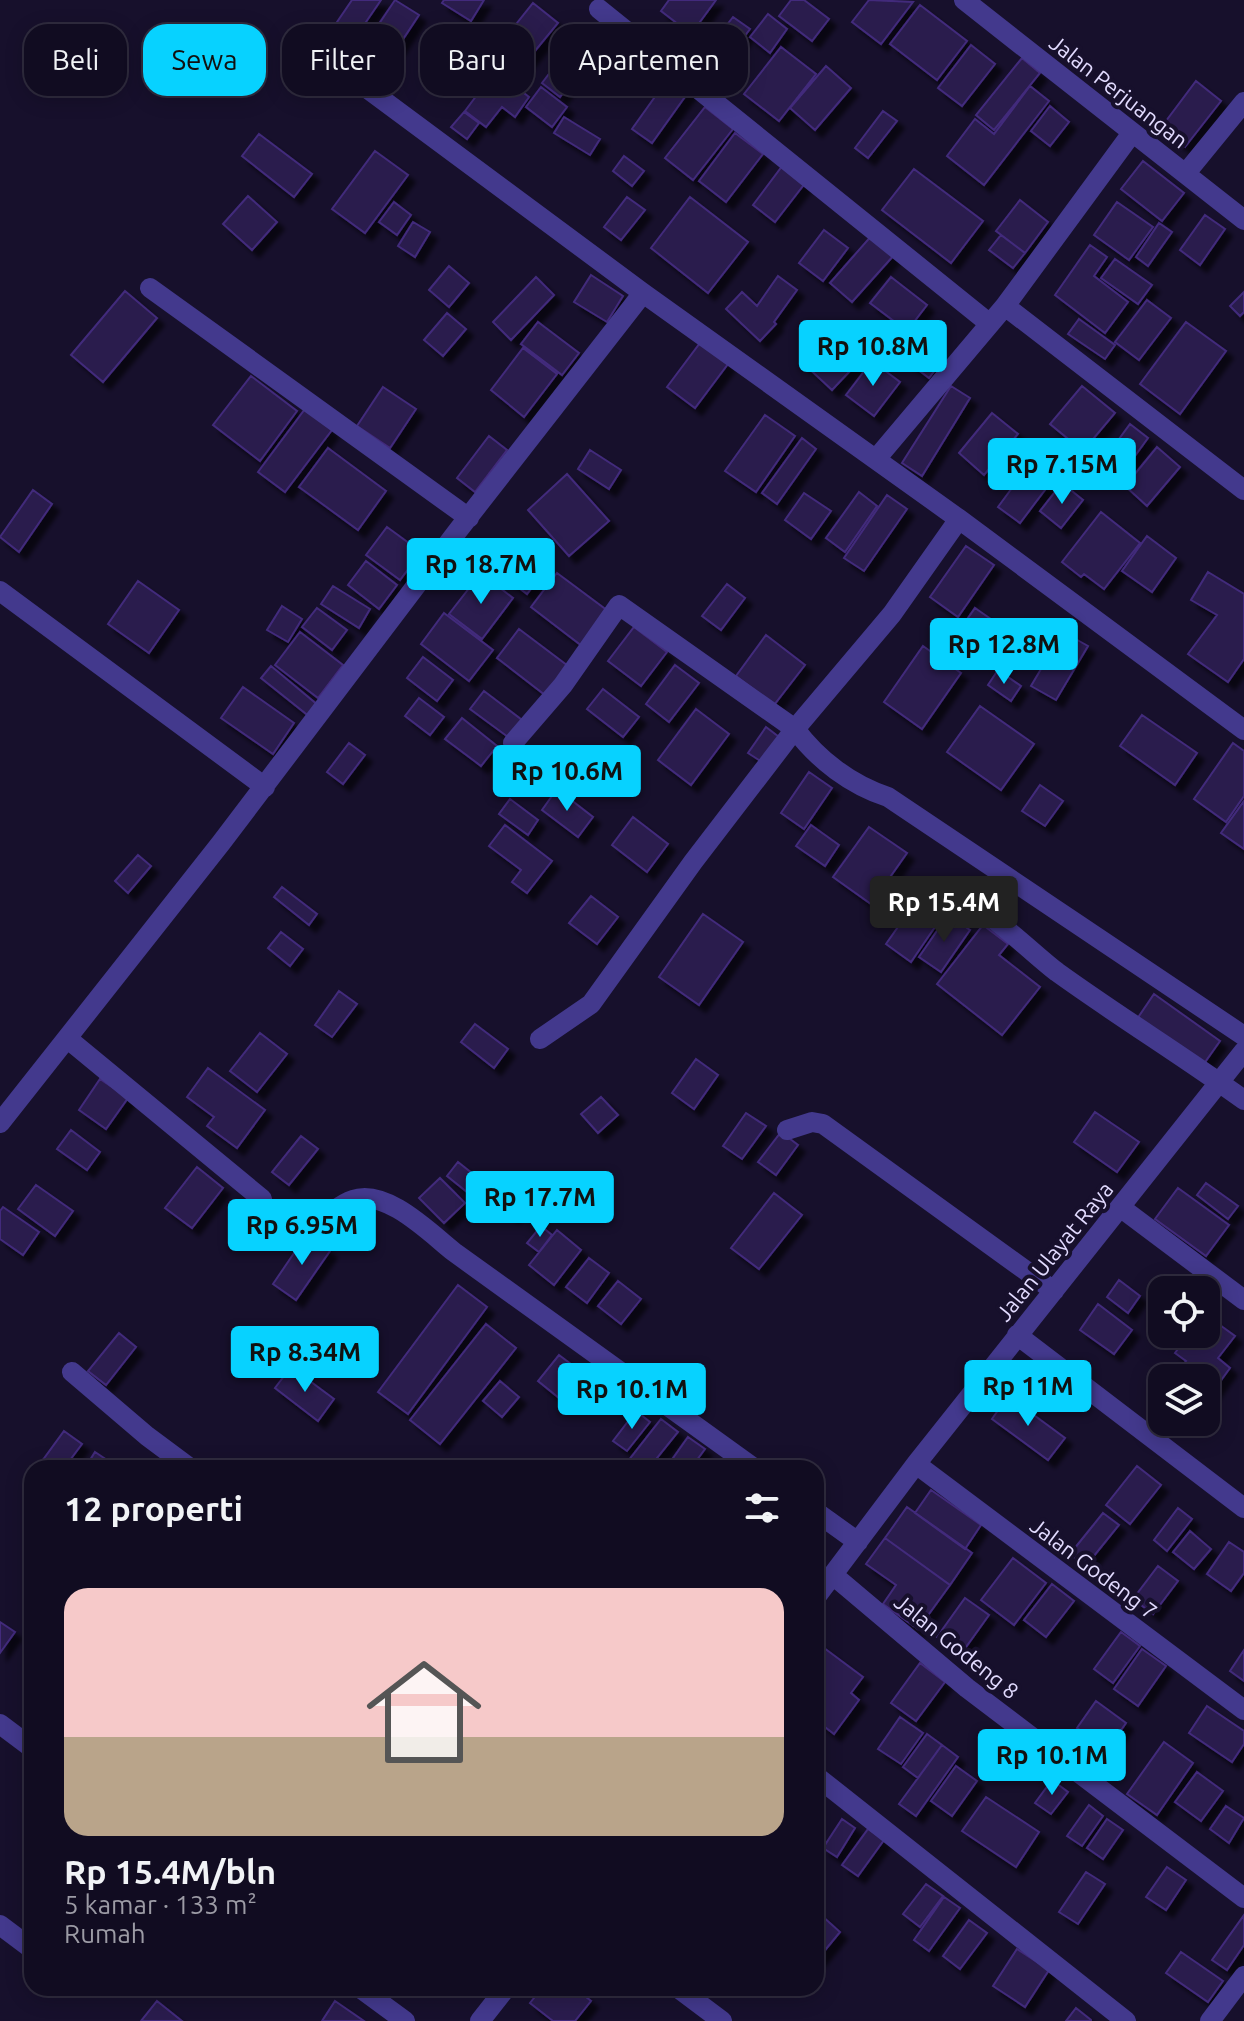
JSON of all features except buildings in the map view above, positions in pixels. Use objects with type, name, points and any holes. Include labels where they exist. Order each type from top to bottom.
[{"type":"street","name":"Jalan Perjuangan","points":[[964,0],[1244,220]]},
{"type":"street","points":[[599,9],[990,324]]},
{"type":"street","points":[[377,96],[1244,730]]},
{"type":"street","points":[[1186,173],[1244,102]]},
{"type":"street","points":[[876,459],[1005,306],[1132,133]]},
{"type":"street","points":[[150,288],[469,518]]},
{"type":"street","points":[[0,1123],[265,787],[643,293]]},
{"type":"street","points":[[1005,306],[1244,490]]},
{"type":"street","points":[[540,1039],[591,1004],[693,862],[795,729],[892,614],[959,519]]},
{"type":"street","points":[[0,591],[265,787]]},
{"type":"street","points":[[513,743],[563,685],[619,605],[795,729],[809,747],[849,778],[888,797],[1244,1036]]},
{"type":"street","points":[[948,896],[961,898],[976,907],[1058,972],[1244,1100]]},
{"type":"street","points":[[68,1039],[262,1199]]},
{"type":"street","name":"Jalan Ulayat Raya","points":[[824,1587],[1017,1335],[1244,1051]]},
{"type":"street","points":[[787,1130],[812,1122],[823,1124],[1054,1291]]},
{"type":"street","points":[[313,1229],[351,1200],[365,1197],[382,1201],[414,1219],[454,1252],[743,1460]]},
{"type":"street","points":[[1120,1207],[1244,1300]]},
{"type":"street","points":[[1017,1335],[1244,1508]]},
{"type":"street","points":[[72,1372],[179,1460]]},
{"type":"street","name":"Jalan Godeng 7","points":[[916,1464],[1244,1710]]},
{"type":"street","points":[[824,1518],[858,1542]]},
{"type":"street","name":"Jalan Godeng 8","points":[[833,1575],[967,1688],[1244,1898]]},
{"type":"street","points":[[0,1724],[24,1742]]},
{"type":"street","points":[[824,1782],[1126,2021]]},
{"type":"street","points":[[0,1925],[24,1943]]},
{"type":"street","points":[[1210,2021],[1244,1976]]},
{"type":"street","points":[[371,1996],[405,2021]]},
{"type":"street","points":[[480,2021],[500,1996]]},
{"type":"street","points":[[689,1996],[722,2021]]}]
